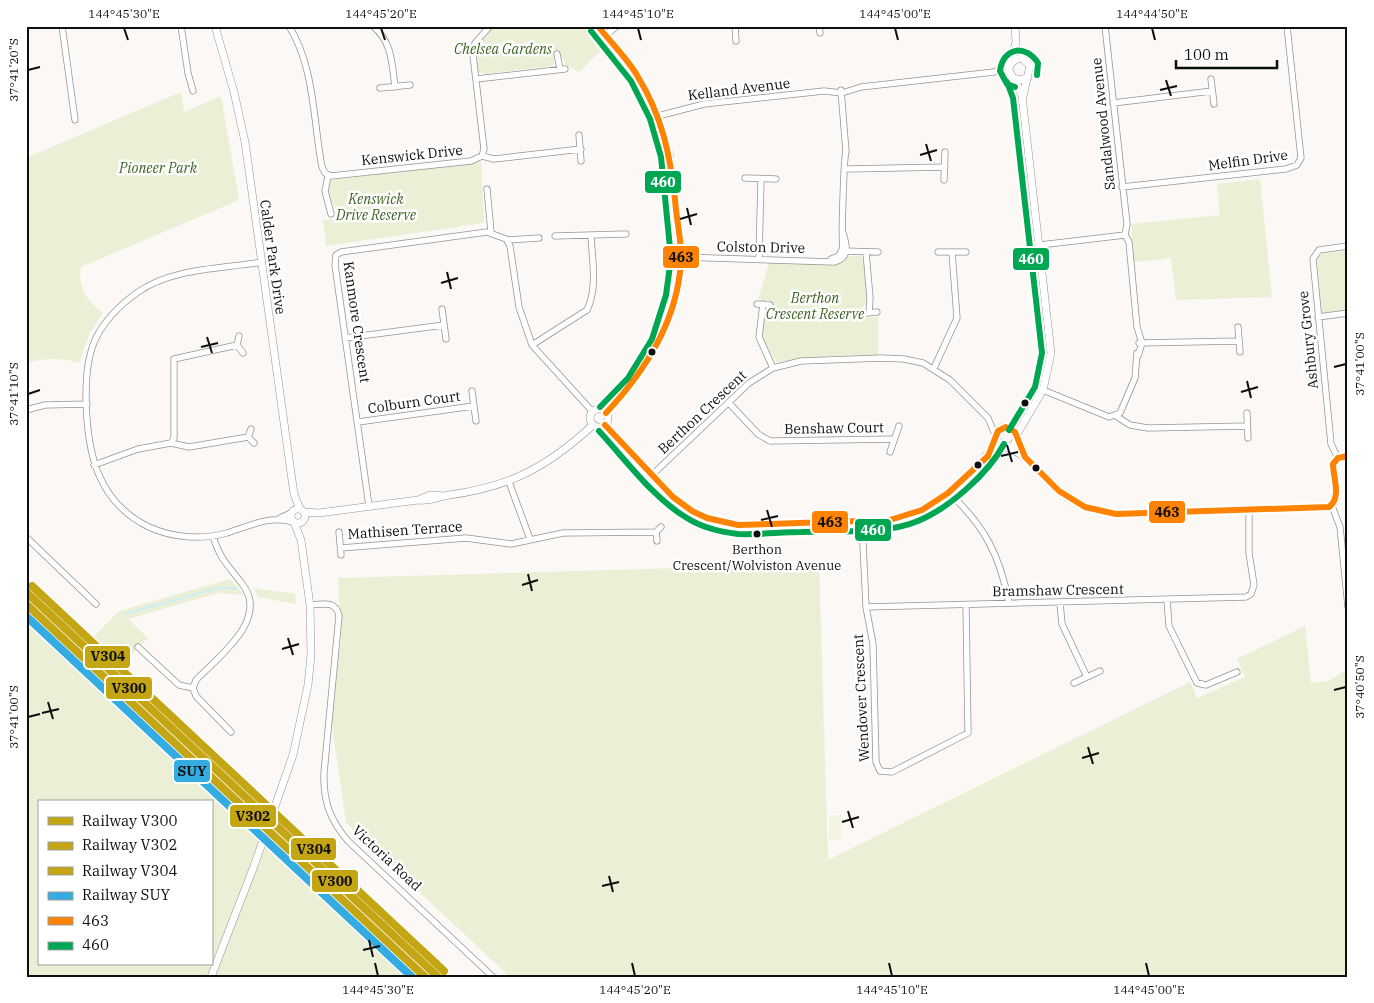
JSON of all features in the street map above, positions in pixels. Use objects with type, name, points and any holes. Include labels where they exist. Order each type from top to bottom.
[{"type":"street","points":[[62,26],[75,120]]},
{"type":"street","points":[[181,26],[193,91]]},
{"type":"street","name":"Calder Park Drive","points":[[215,26],[240,118],[297,511]]},
{"type":"street","points":[[373,26],[386,41],[392,58],[395,87]]},
{"type":"street","name":"Kenswick Drive","points":[[328,176],[471,161],[482,156],[484,149],[473,55],[475,43],[490,26]]},
{"type":"street","points":[[599,26],[608,33],[617,49],[638,76],[658,116],[670,155],[679,243],[677,248],[682,258],[677,268],[678,279],[668,325],[656,350],[635,383],[606,413]]},
{"type":"street","points":[[608,33],[617,26]]},
{"type":"street","points":[[735,26],[736,41]]},
{"type":"street","points":[[1014,26],[1016,42],[1010,73],[1022,96],[1037,236],[1042,244]]},
{"type":"street","name":"Sandalwood Avenue","points":[[1105,26],[1126,219],[1124,236],[1129,251],[1137,327],[1136,336],[1141,343],[1135,378],[1120,413],[1116,416]]},
{"type":"street","name":"Melfin Drive","points":[[1122,187],[1290,169],[1297,166],[1301,158],[1287,26]]},
{"type":"street","points":[[291,28],[314,102],[321,163],[328,176],[325,191],[331,214]]},
{"type":"street","points":[[1016,42],[1030,66],[1022,96]]},
{"type":"street","points":[[476,79],[562,69],[557,54]]},
{"type":"street","points":[[1011,63],[1017,59],[1026,61]]},
{"type":"street","name":"Kelland Avenue","points":[[658,116],[704,104],[824,91],[834,88],[842,92],[849,86],[861,87],[994,72],[1011,63]]},
{"type":"street","name":"Kelland Avenue","points":[[994,72],[1014,79]]},
{"type":"street","points":[[1014,79],[1022,80],[1028,76]]},
{"type":"street","points":[[1211,79],[1214,104]]},
{"type":"street","points":[[380,88],[410,85]]},
{"type":"street","points":[[1113,102],[1212,91]]},
{"type":"street","points":[[842,92],[846,151],[844,156],[847,169],[843,181],[844,251],[878,252]]},
{"type":"street","points":[[579,135],[582,161]]},
{"type":"street","points":[[482,156],[494,159],[581,149]]},
{"type":"street","points":[[944,180],[945,152]]},
{"type":"street","points":[[847,169],[945,167]]},
{"type":"street","points":[[745,178],[776,179]]},
{"type":"street","points":[[759,258],[761,179]]},
{"type":"street","points":[[488,189],[491,232],[508,240],[540,238]]},
{"type":"street","name":"Kanmore Crescent","points":[[369,506],[335,265],[338,253],[491,232]]},
{"type":"street","points":[[555,236],[626,234]]},
{"type":"street","points":[[532,344],[587,310],[592,301],[591,235]]},
{"type":"street","points":[[1042,244],[1124,236]]},
{"type":"street","points":[[508,240],[519,307],[532,344],[592,411]]},
{"type":"street","points":[[987,456],[1016,443],[1017,436],[1025,419],[1043,390],[1051,353],[1039,253],[1042,244]]},
{"type":"street","name":"Ashbury Grove","points":[[1338,458],[1331,444],[1312,259],[1314,255],[1323,249],[1348,246]]},
{"type":"street","name":"Colston Drive","points":[[682,258],[759,258],[824,261],[835,259],[844,251]]},
{"type":"street","points":[[866,252],[870,298],[869,313]]},
{"type":"street","points":[[938,252],[966,252]]},
{"type":"street","points":[[934,368],[957,318],[952,252]]},
{"type":"street","points":[[262,262],[173,276],[154,283],[126,301],[116,311],[96,339],[86,373],[88,436],[94,465],[108,491],[126,512],[142,523],[171,534],[213,536],[278,519],[297,511],[318,513],[418,500],[430,495],[444,496],[476,491],[509,482],[553,459],[592,426]]},
{"type":"street","points":[[770,305],[760,304],[759,337],[772,368]]},
{"type":"street","points":[[442,309],[446,339]]},
{"type":"street","points":[[858,314],[877,312]]},
{"type":"street","points":[[1318,317],[1348,313]]},
{"type":"street","points":[[346,338],[444,325]]},
{"type":"street","points":[[1238,328],[1240,352]]},
{"type":"street","points":[[239,336],[237,345],[243,353]]},
{"type":"street","points":[[1141,343],[1239,341]]},
{"type":"street","points":[[171,443],[174,438],[174,359],[237,345]]},
{"type":"street","name":"Berthon Crescent","points":[[652,476],[749,383],[772,368],[801,361],[882,358],[913,360],[934,368],[950,380],[988,418],[1007,427]]},
{"type":"street","points":[[1043,390],[1109,417],[1116,416],[1130,425],[1148,428],[1247,426]]},
{"type":"street","name":"Colburn Court","points":[[472,391],[476,421]]},
{"type":"street","name":"Benshaw Court","points":[[729,403],[758,434],[770,441],[894,439]]},
{"type":"street","points":[[26,410],[45,406],[86,404]]},
{"type":"street","name":"Colburn Court","points":[[358,422],[474,406]]},
{"type":"street","points":[[601,409],[606,413],[608,420],[605,425],[600,428],[592,426],[589,420],[592,411],[601,409]]},
{"type":"street","points":[[1247,413],[1248,438]]},
{"type":"street","name":"Berthon Crescent","points":[[988,418],[996,439]]},
{"type":"street","points":[[605,425],[652,476],[685,507],[701,516],[724,523],[744,525],[862,522],[907,518],[938,502],[949,493],[987,456],[998,431],[1025,419]]},
{"type":"street","name":"Benshaw Court","points":[[890,452],[899,426]]},
{"type":"street","points":[[1007,427],[1017,436],[1025,457]]},
{"type":"street","points":[[248,437],[251,429]]},
{"type":"street","points":[[94,465],[138,449],[171,443],[189,447],[248,437]]},
{"type":"street","points":[[248,437],[254,443]]},
{"type":"street","points":[[996,439],[1000,446],[1025,457],[1069,499],[1100,512],[1116,514],[1249,511],[1332,506]]},
{"type":"street","points":[[1332,506],[1336,498],[1333,468],[1338,458],[1348,456]]},
{"type":"street","points":[[509,482],[530,539]]},
{"type":"street","points":[[949,493],[973,516],[985,533],[1004,575],[1009,604]]},
{"type":"street","points":[[1332,506],[1339,520],[1348,607]]},
{"type":"street","points":[[297,511],[303,521],[301,540]]},
{"type":"street","points":[[211,977],[254,866],[289,764],[308,684],[311,655],[310,605],[301,540],[294,522],[297,511]]},
{"type":"street","name":"Bramshaw Crescent","points":[[866,607],[1241,598],[1251,594],[1254,585],[1249,553],[1249,511]]},
{"type":"street","points":[[278,519],[294,522],[303,521],[318,513]]},
{"type":"street","points":[[862,522],[866,607]]},
{"type":"street","name":"Mathisen Terrace","points":[[339,532],[341,551],[466,538],[504,544],[575,532],[658,530],[657,541]]},
{"type":"street","points":[[213,536],[220,557],[248,592],[250,612],[242,631],[196,680],[193,688],[196,696],[231,732]]},
{"type":"street","points":[[26,537],[96,604]]},
{"type":"street","points":[[1167,600],[1169,626],[1198,683],[1206,686],[1237,672]]},
{"type":"street","points":[[1060,603],[1062,624],[1087,677]]},
{"type":"street","name":"Victoria Road","points":[[310,605],[333,605],[339,616],[324,774],[325,797],[330,815],[348,841],[493,977]]},
{"type":"street","name":"Wendover Crescent","points":[[866,607],[873,644],[876,762],[880,771],[886,773],[892,772],[968,733],[966,605]]},
{"type":"street","points":[[138,647],[179,685],[193,688]]},
{"type":"street","points":[[1074,683],[1100,671]]},
{"type":"green space","name":"Chelsea Gardens","points":[[493,26],[588,26],[605,47],[579,72],[567,66],[558,51],[553,55],[554,63],[552,66],[485,74],[478,71],[476,46]]},
{"type":"green space","name":"Pioneer Park","points":[[181,92],[184,112],[221,96],[239,200],[81,267],[82,287],[88,299],[103,313],[90,332],[79,363],[52,359],[38,360],[26,364],[26,158]]},
{"type":"green space","name":"Kenswick Drive Reserve","points":[[481,162],[484,223],[326,246],[323,220],[342,218],[331,201],[327,187],[332,180]]},
{"type":"green space","points":[[1260,179],[1272,297],[1176,300],[1171,258],[1134,262],[1131,224],[1220,215],[1217,184]]},
{"type":"green space","points":[[1348,251],[1348,310],[1322,313],[1317,258],[1324,253]]},
{"type":"green space","name":"Berthon Crescent Reserve","points":[[849,256],[862,256],[867,294],[863,307],[858,311],[859,318],[878,317],[878,355],[829,356],[776,362],[762,337],[762,316],[773,309],[772,302],[758,300],[769,263],[838,263]]},
{"type":"green space","points":[[819,564],[828,860],[1190,682],[1197,698],[1245,677],[1237,659],[1305,626],[1311,683],[1329,681],[1346,670],[1348,977],[510,977],[346,823],[330,711],[341,643],[338,578]]},
{"type":"green space","points":[[230,579],[244,595],[218,593],[128,619],[148,638],[127,658],[113,648],[105,656],[89,641],[119,611]]},
{"type":"green space","points":[[254,588],[295,594],[296,604],[258,597]]},
{"type":"green space","points":[[26,604],[264,828],[209,977],[26,977]]},
{"type":"green space","points":[[841,815],[841,840],[829,840],[829,816]]},
{"type":"green space","points":[[269,832],[424,977],[212,977]]},
{"type":"waterway","points":[[125,614],[218,588],[237,589]]},
{"type":"waterway","points":[[26,626],[38,625]]},
{"type":"rail line","name":"V304","points":[[32,586],[444,971]]},
{"type":"rail line","name":"V300","points":[[26,592],[438,977]]},
{"type":"rail line","name":"V302","points":[[26,604],[425,977]]},
{"type":"rail line","name":"SUY","points":[[26,616],[412,977]]},
{"type":"transit line","name":"463","points":[[598,26],[634,70],[659,121],[664,136],[673,182],[681,253],[679,282],[674,303],[657,343],[647,362],[621,397],[606,413]]},
{"type":"transit line","name":"460","points":[[591,31],[631,81],[650,119],[661,157],[671,258],[666,295],[652,339],[628,378],[600,407]]},
{"type":"transit line","name":"460","points":[[1015,87],[1007,84],[1000,71],[1002,63],[1010,53],[1021,51],[1033,57],[1038,63],[1037,75]]},
{"type":"transit line","name":"460","points":[[1007,82],[1013,98],[1042,353],[1035,387],[1009,430]]},
{"type":"transit line","name":"463","points":[[605,425],[673,497],[692,511],[707,518],[738,525],[890,520],[922,510],[948,493],[988,456],[998,431],[1006,427],[1015,432],[1025,457],[1059,491],[1085,507],[1116,514],[1329,507],[1333,503],[1336,493],[1333,464],[1338,458],[1348,456]]},
{"type":"transit line","name":"460","points":[[599,431],[640,478],[675,510],[705,526],[738,534],[876,530],[918,521],[942,508],[967,489],[988,467],[1004,444]]},
{"type":"place","name":"Berthon Crescent/Wolviston Avenue","points":[[757,534]]}]
